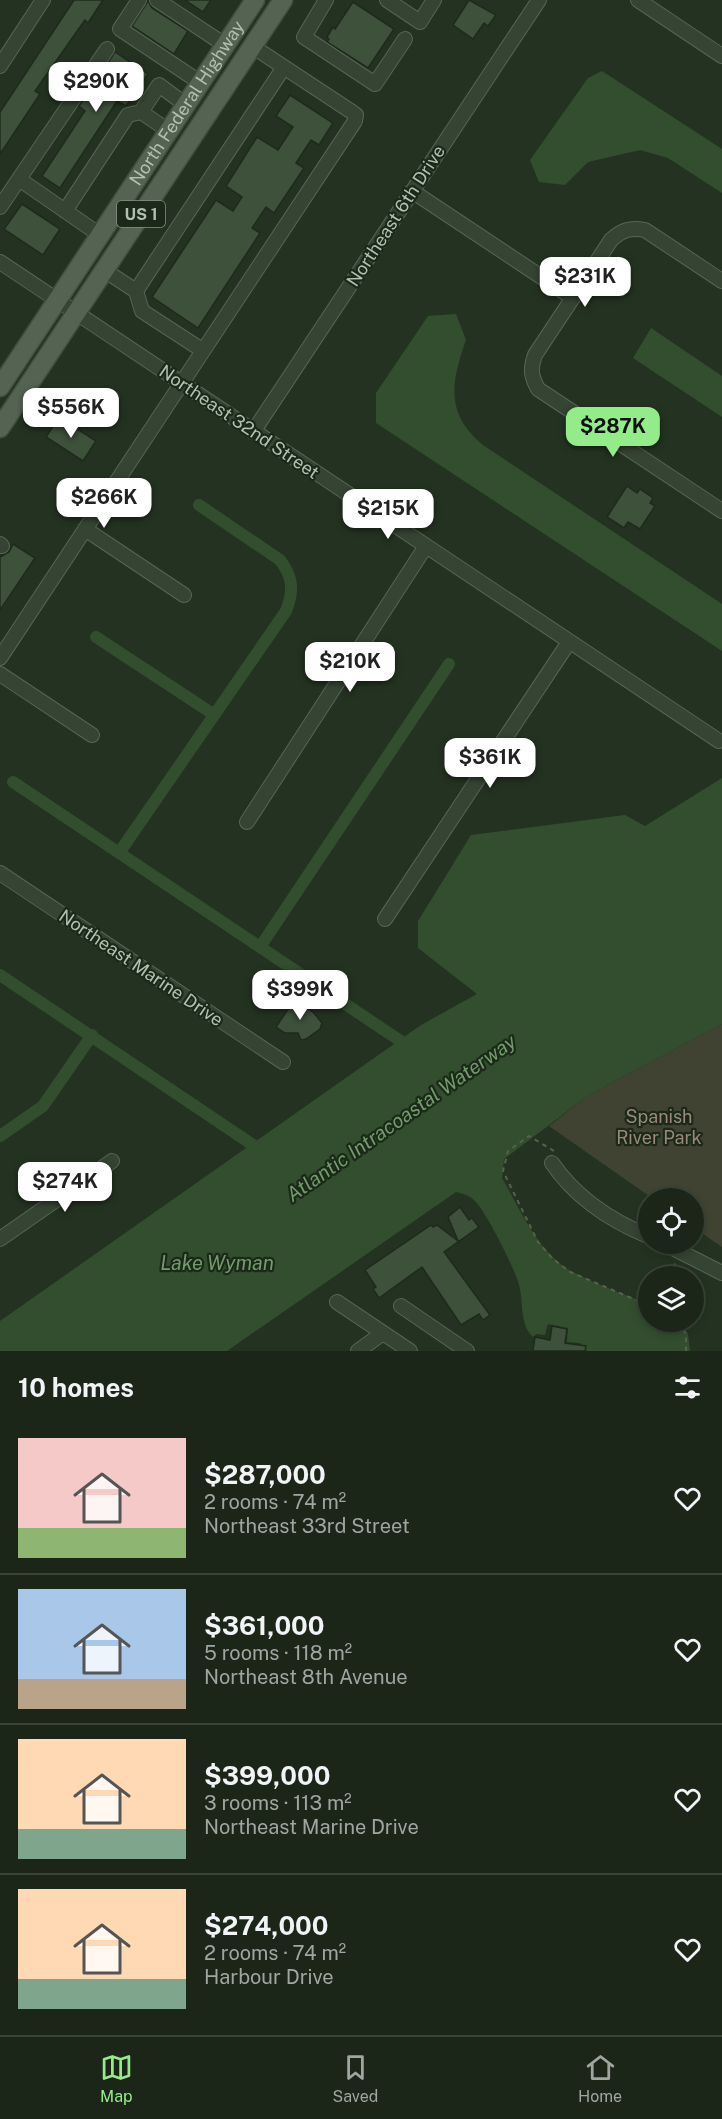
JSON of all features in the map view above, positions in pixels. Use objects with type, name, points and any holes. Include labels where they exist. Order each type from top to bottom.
[{"type":"main road","name":"North Federal Highway","points":[[0,428],[282,0]]},
{"type":"main road","name":"North Federal Highway","points":[[0,387],[201,83],[251,1]]},
{"type":"street","points":[[0,66],[43,0]]},
{"type":"street","points":[[139,0],[120,29],[201,83]]},
{"type":"street","points":[[157,0],[225,45]]},
{"type":"street","points":[[326,0],[304,38],[375,84],[405,39]]},
{"type":"street","points":[[387,0],[420,21],[434,0]]},
{"type":"street","name":"Northeast 6th Drive","points":[[254,432],[538,0]]},
{"type":"street","points":[[638,0],[722,56]]},
{"type":"street","points":[[0,658],[180,383],[356,121],[356,115],[352,112],[252,46]]},
{"type":"street","points":[[0,207],[107,49]]},
{"type":"street","points":[[136,291],[284,67]]},
{"type":"street","points":[[64,211],[128,115],[141,112],[159,85],[186,105]]},
{"type":"street","points":[[141,112],[169,131]]},
{"type":"street","points":[[19,179],[100,236]]},
{"type":"street","points":[[412,191],[573,298]]},
{"type":"street","points":[[722,281],[645,230],[632,228],[620,231],[611,240],[535,355],[531,367],[532,378],[538,389],[722,511]]},
{"type":"street","name":"Northeast 32nd Street","points":[[0,262],[719,741]]},
{"type":"street","points":[[104,270],[136,291],[142,311],[202,350]]},
{"type":"street","points":[[85,529],[184,595]]},
{"type":"street","points":[[247,822],[426,546]]},
{"type":"street","points":[[385,919],[569,642]]},
{"type":"street","points":[[0,674],[92,735]]},
{"type":"street","name":"Northeast Marine Drive","points":[[0,873],[283,1062]]},
{"type":"street","points":[[0,1239],[112,1161]]},
{"type":"street","points":[[552,1163],[565,1182],[605,1216],[638,1231]]},
{"type":"street","points":[[685,1254],[722,1273]]},
{"type":"street","points":[[337,1302],[410,1351]]},
{"type":"street","points":[[400,1306],[467,1351]]},
{"type":"street","points":[[358,1351],[383,1333]]},
{"type":"path","points":[[552,1163],[557,1153],[529,1136],[508,1151],[503,1171],[537,1242],[570,1272],[638,1301]]},
{"type":"path","points":[[685,1332],[687,1351]]},
{"type":"green space","name":"Spanish River Park","points":[[722,1024],[722,1247],[704,1235],[704,1188],[638,1188],[549,1126],[589,1095]]},
{"type":"water","points":[[602,71],[722,149],[722,193],[668,158],[640,150],[588,162],[565,185],[539,182],[530,160],[588,78]]},
{"type":"water","points":[[456,314],[466,340],[457,370],[455,397],[462,421],[471,433],[483,445],[722,604],[722,651],[376,423],[376,393],[428,316]]},
{"type":"water","points":[[651,328],[722,376],[722,417],[633,358]]},
{"type":"water","points":[[722,778],[722,1024],[589,1095],[504,1159],[502,1178],[532,1231],[551,1255],[575,1273],[638,1300],[638,1332],[687,1332],[690,1351],[587,1351],[580,1343],[567,1342],[568,1328],[548,1324],[545,1335],[536,1334],[533,1337],[524,1320],[516,1277],[500,1242],[476,1202],[465,1194],[456,1192],[227,1351],[0,1351],[0,1321],[421,1025],[477,994],[418,948],[418,921],[471,835],[625,815],[645,826]]},
{"type":"building","points":[[74,0],[103,0],[88,23],[85,20],[35,91],[40,94],[0,154],[0,112]]},
{"type":"building","points":[[185,0],[211,0],[203,12]]},
{"type":"building","points":[[469,0],[496,15],[488,26],[484,23],[473,39],[453,25]]},
{"type":"building","points":[[148,1],[152,8],[188,31],[174,54],[132,26]]},
{"type":"building","points":[[353,2],[394,29],[368,68],[327,42],[329,39],[327,37],[333,27],[335,29]]},
{"type":"building","points":[[115,52],[148,74],[126,106],[117,101],[60,188],[42,176],[85,111],[79,106]]},
{"type":"building","points":[[290,95],[333,123],[319,145],[311,140],[296,163],[304,168],[274,213],[266,207],[252,228],[260,233],[198,328],[152,297],[216,200],[233,211],[242,197],[226,186],[257,137],[278,150],[293,127],[276,116]]},
{"type":"building","points":[[22,204],[60,229],[43,255],[4,229]]},
{"type":"building","points":[[59,417],[96,441],[83,461],[46,437]]},
{"type":"building","points":[[627,486],[637,493],[640,489],[653,498],[650,503],[655,506],[640,529],[628,522],[624,528],[607,517]]},
{"type":"building","points":[[13,544],[35,558],[0,610],[0,557],[9,552]]},
{"type":"building","points":[[295,999],[314,1013],[322,1023],[320,1029],[306,1039],[301,1040],[298,1033],[285,1033],[276,1027]]},
{"type":"building","points":[[460,1207],[469,1220],[472,1218],[479,1227],[444,1252],[490,1315],[483,1320],[479,1314],[461,1325],[422,1267],[379,1298],[373,1289],[376,1287],[365,1270],[431,1225],[433,1227],[437,1225],[458,1241],[448,1217]]},
{"type":"building","points":[[552,1326],[567,1329],[565,1343],[586,1346],[585,1351],[533,1351],[535,1337],[550,1340]]},
{"type":"waterway","points":[[119,853],[286,611],[290,597],[290,578],[280,560],[199,505]]},
{"type":"waterway","points":[[96,637],[213,714]]},
{"type":"waterway","points":[[260,947],[449,664]]},
{"type":"waterway","points":[[13,782],[411,1048]]},
{"type":"waterway","points":[[0,975],[265,1153]]},
{"type":"waterway","points":[[0,1136],[43,1106],[92,1035]]},
{"type":"water label","name":"Atlantic Intracoastal Waterway","points":[[401,1118]]},
{"type":"water label","name":"Lake Wyman","points":[[217,1263]]}]
